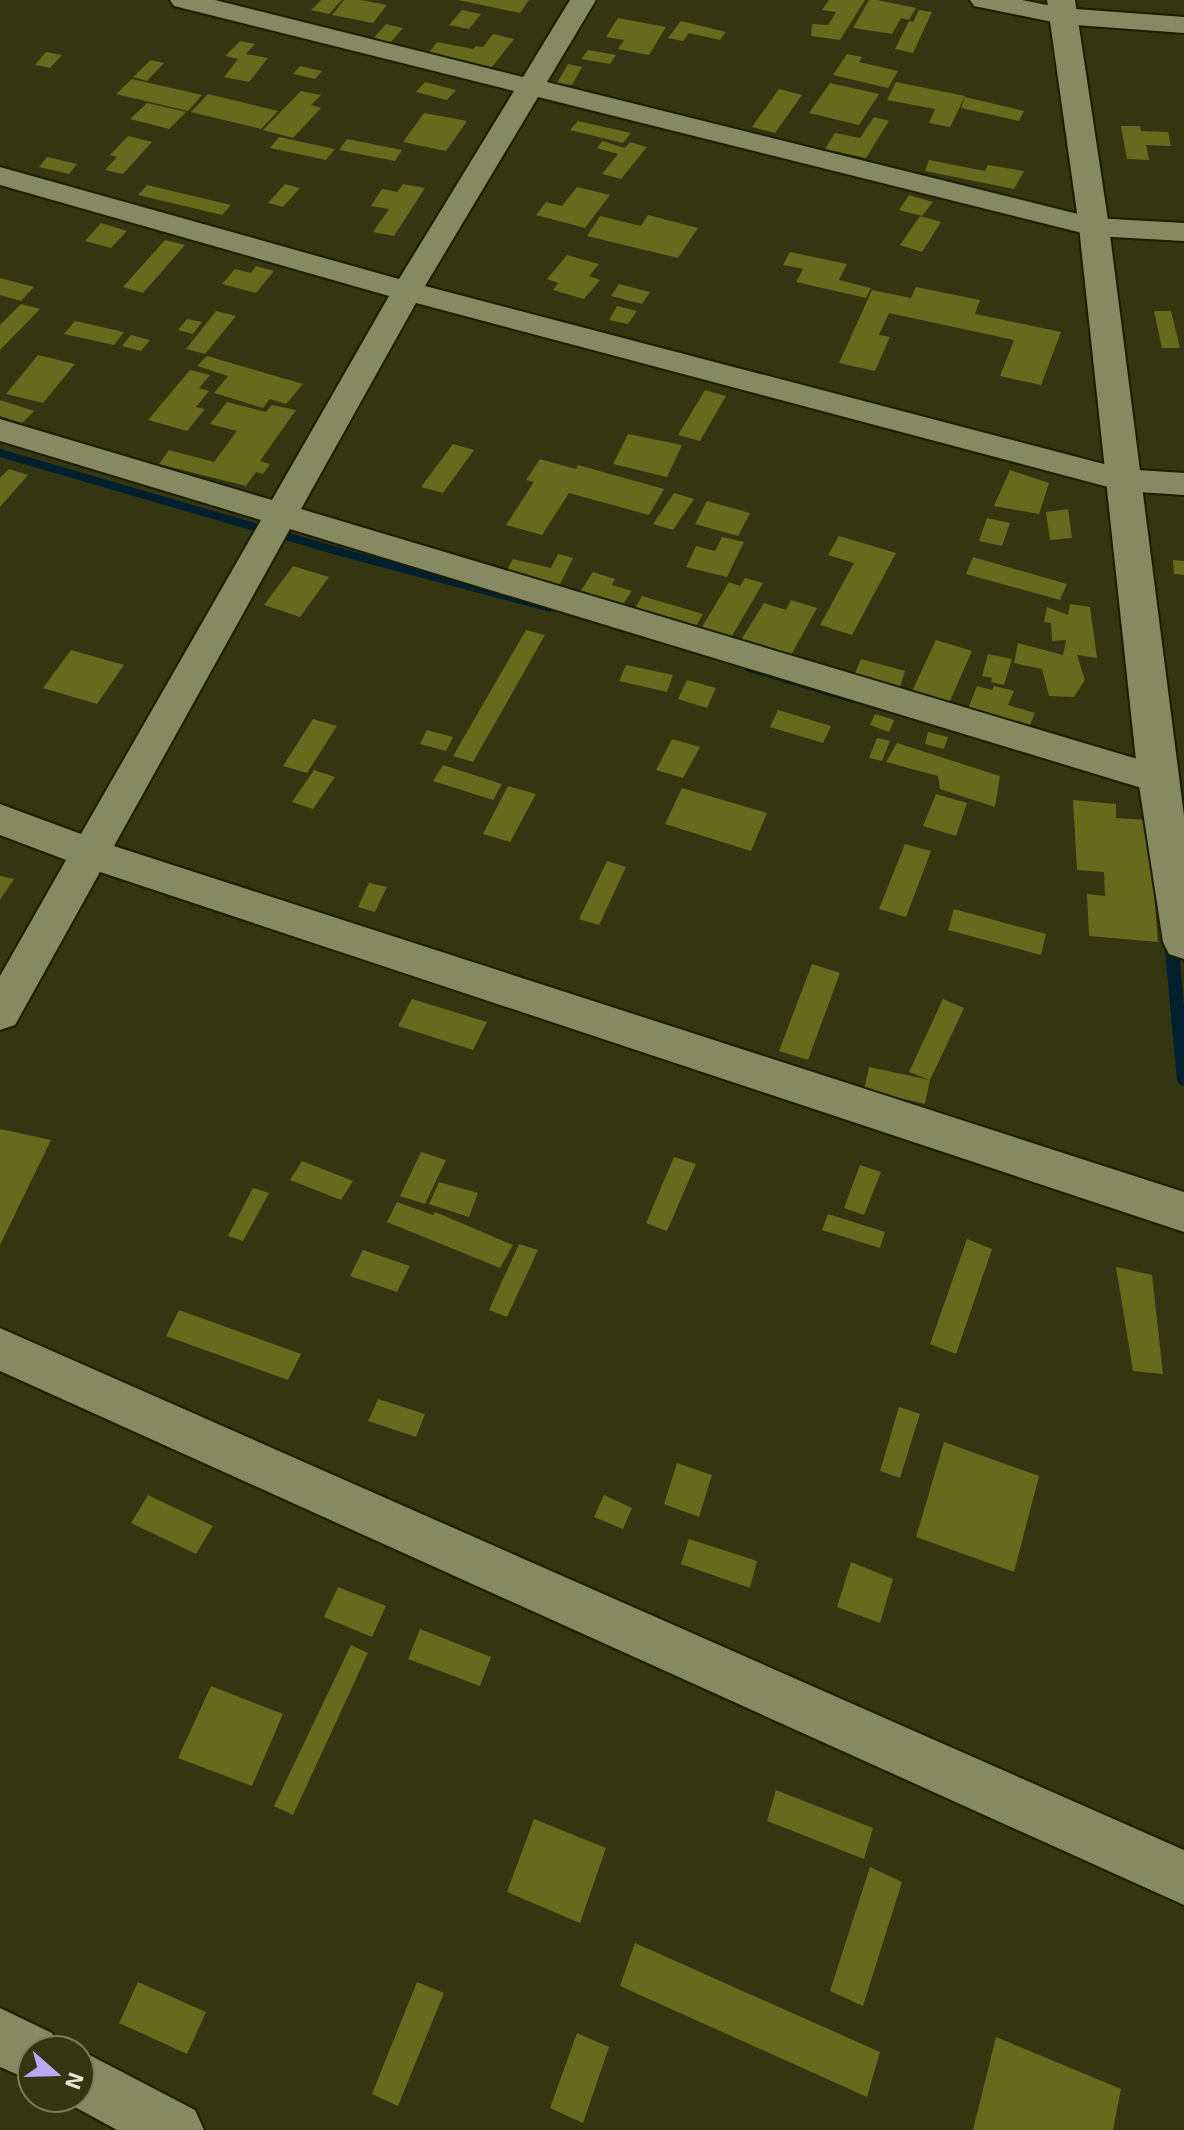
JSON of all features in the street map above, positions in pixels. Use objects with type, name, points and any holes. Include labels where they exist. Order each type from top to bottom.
[{"type":"street","points":[[183,0],[1094,227],[1184,232]]},
{"type":"street","points":[[0,1013],[407,291],[583,0]]},
{"type":"street","points":[[983,0],[1184,25]]},
{"type":"street","points":[[1061,8],[1094,227],[1158,779],[1176,838],[1184,942]]},
{"type":"street","points":[[0,176],[407,291],[1123,480],[1184,484]]},
{"type":"street","points":[[0,430],[281,518],[1158,779]]},
{"type":"street","points":[[0,819],[88,853],[1184,1212]]},
{"type":"street","points":[[0,1349],[1184,1878]]},
{"type":"street","points":[[96,2088],[175,2130]]},
{"type":"building","points":[[321,0],[342,0],[329,14],[311,10]]},
{"type":"building","points":[[344,0],[387,5],[373,23],[332,15]]},
{"type":"building","points":[[458,0],[529,0],[520,13]]},
{"type":"building","points":[[829,0],[865,0],[840,40],[811,36],[812,24],[828,25],[836,12],[822,10]]},
{"type":"building","points":[[869,0],[916,8],[909,20],[901,18],[892,34],[853,28]]},
{"type":"building","points":[[462,10],[481,14],[469,29],[449,25]]},
{"type":"building","points":[[919,10],[932,12],[913,53],[895,49],[909,21],[913,22]]},
{"type":"building","points":[[618,18],[666,27],[649,55],[618,49],[624,40],[606,37]]},
{"type":"building","points":[[681,21],[726,32],[720,40],[689,33],[683,41],[668,38]]},
{"type":"building","points":[[386,24],[403,28],[390,43],[373,39]]},
{"type":"building","points":[[493,34],[514,39],[492,67],[428,54],[437,42],[473,49],[483,47]]},
{"type":"building","points":[[240,41],[255,44],[246,54],[268,58],[249,82],[224,77],[238,59],[225,56]]},
{"type":"building","points":[[588,50],[616,55],[610,64],[581,59]]},
{"type":"building","points":[[46,52],[62,55],[50,68],[35,65]]},
{"type":"building","points":[[847,54],[862,57],[859,62],[898,71],[888,88],[833,75]]},
{"type":"building","points":[[151,60],[164,63],[147,81],[133,77]]},
{"type":"building","points":[[568,64],[582,67],[572,85],[557,83]]},
{"type":"building","points":[[300,66],[322,71],[315,79],[293,74]]},
{"type":"building","points":[[132,79],[202,95],[188,111],[116,94]]},
{"type":"building","points":[[425,82],[456,90],[447,100],[416,92]]},
{"type":"building","points":[[896,82],[965,96],[950,127],[929,123],[935,109],[887,100]]},
{"type":"building","points":[[830,83],[879,94],[859,125],[809,113]]},
{"type":"building","points":[[779,89],[802,95],[775,133],[752,127]]},
{"type":"building","points":[[301,91],[321,95],[311,105],[321,108],[293,138],[263,130]]},
{"type":"building","points":[[208,94],[278,111],[261,129],[191,112]]},
{"type":"building","points":[[965,97],[1024,111],[1019,121],[961,108]]},
{"type":"building","points":[[147,103],[186,112],[169,129],[130,119]]},
{"type":"building","points":[[424,113],[467,121],[446,151],[403,142]]},
{"type":"building","points":[[874,117],[889,121],[866,158],[825,149],[835,133],[860,138]]},
{"type":"building","points":[[578,121],[631,133],[623,143],[570,130]]},
{"type":"building","points":[[1121,126],[1140,126],[1141,131],[1168,132],[1171,146],[1146,145],[1149,160],[1127,159]]},
{"type":"building","points":[[128,136],[152,142],[123,174],[105,170],[117,157],[110,155]]},
{"type":"building","points":[[279,137],[335,149],[326,160],[270,148]]},
{"type":"building","points":[[347,139],[402,150],[395,161],[339,150]]},
{"type":"building","points":[[602,141],[625,148],[630,142],[647,147],[621,179],[602,174],[618,154],[597,148]]},
{"type":"building","points":[[47,157],[77,164],[69,174],[39,167]]},
{"type":"building","points":[[929,160],[985,171],[988,165],[1024,171],[1014,189],[925,171]]},
{"type":"building","points":[[285,184],[300,188],[283,207],[268,203]]},
{"type":"building","points":[[403,184],[425,188],[394,236],[373,232],[389,209],[371,206],[382,189],[397,192]]},
{"type":"building","points":[[147,185],[231,205],[222,215],[138,195]]},
{"type":"building","points":[[577,187],[610,195],[585,228],[536,215],[546,202],[562,206]]},
{"type":"building","points":[[909,195],[933,202],[922,216],[899,210]]},
{"type":"building","points":[[648,215],[698,228],[678,258],[587,236],[600,216],[641,226]]},
{"type":"building","points":[[920,216],[941,222],[922,252],[900,245]]},
{"type":"building","points":[[101,223],[127,231],[111,248],[85,241]]},
{"type":"building","points":[[165,240],[185,245],[143,293],[123,287]]},
{"type":"building","points":[[790,252],[847,264],[839,280],[871,288],[866,298],[796,282],[803,269],[783,265]]},
{"type":"building","points":[[567,255],[599,264],[589,276],[600,280],[584,299],[553,290],[558,283],[547,279]]},
{"type":"building","points":[[256,266],[274,271],[256,293],[222,284],[235,269],[251,273]]},
{"type":"building","points":[[0,278],[34,287],[21,301],[0,295]]},
{"type":"building","points":[[619,284],[650,292],[642,304],[611,296]]},
{"type":"building","points":[[916,287],[980,300],[975,314],[1061,332],[1041,385],[1000,376],[1014,340],[889,313],[879,335],[890,337],[875,371],[839,363],[872,290],[911,298]]},
{"type":"building","points":[[21,304],[40,309],[0,350],[0,325]]},
{"type":"building","points":[[617,306],[637,311],[628,324],[609,320]]},
{"type":"building","points":[[216,311],[236,316],[205,354],[186,349]]},
{"type":"building","points":[[1154,311],[1171,311],[1180,348],[1162,348]]},
{"type":"building","points":[[187,319],[202,322],[193,334],[178,330]]},
{"type":"building","points":[[75,321],[124,332],[114,345],[64,334]]},
{"type":"building","points":[[131,335],[150,340],[141,351],[122,346]]},
{"type":"building","points":[[38,355],[75,364],[43,403],[6,394]]},
{"type":"building","points":[[207,356],[303,384],[286,404],[270,399],[263,408],[214,393],[228,376],[197,366]]},
{"type":"building","points":[[190,370],[210,375],[199,388],[209,391],[196,407],[205,409],[187,431],[148,420]]},
{"type":"building","points":[[705,390],[726,396],[700,441],[678,435]]},
{"type":"building","points":[[0,400],[34,411],[22,423],[0,416]]},
{"type":"building","points":[[227,402],[266,412],[272,405],[296,410],[260,461],[270,464],[263,474],[256,472],[246,486],[159,464],[169,450],[214,462],[237,431],[210,424]]},
{"type":"building","points":[[628,434],[682,445],[667,477],[613,464]]},
{"type":"building","points":[[453,444],[474,450],[443,493],[421,487]]},
{"type":"building","points":[[540,459],[576,469],[578,465],[664,489],[649,515],[569,493],[542,535],[506,525],[534,482],[526,480]]},
{"type":"building","points":[[9,469],[28,475],[0,507],[0,478]]},
{"type":"building","points":[[1010,470],[1049,483],[1039,514],[994,506]]},
{"type":"building","points":[[674,493],[694,499],[673,530],[653,524]]},
{"type":"building","points":[[707,501],[750,513],[738,536],[695,524]]},
{"type":"building","points":[[1068,509],[1072,538],[1050,540],[1046,512]]},
{"type":"building","points":[[987,518],[1010,523],[1002,546],[979,541]]},
{"type":"building","points":[[839,536],[896,553],[852,635],[820,625],[854,563],[828,555]]},
{"type":"building","points":[[722,537],[744,542],[727,577],[686,567],[696,546],[715,551]]},
{"type":"building","points":[[558,554],[573,558],[559,586],[505,574],[513,559],[551,568]]},
{"type":"building","points":[[973,557],[1067,584],[1060,600],[966,574]]},
{"type":"building","points":[[1173,560],[1184,561],[1184,575],[1174,574]]},
{"type":"building","points":[[293,566],[329,577],[300,617],[264,605]]},
{"type":"building","points":[[593,572],[615,579],[612,585],[632,591],[623,604],[606,599],[604,603],[578,595]]},
{"type":"building","points":[[745,578],[763,583],[732,636],[702,627],[729,582],[740,586]]},
{"type":"building","points":[[642,596],[703,614],[695,628],[634,610]]},
{"type":"building","points":[[791,600],[817,608],[790,657],[741,640],[764,603],[786,610]]},
{"type":"building","points":[[1070,604],[1090,607],[1097,658],[1077,655],[1085,680],[1074,697],[1049,696],[1042,669],[1014,663],[1018,643],[1063,655],[1066,640],[1052,641],[1051,623],[1044,622],[1047,607],[1068,615]]},
{"type":"building","points":[[526,630],[545,635],[473,762],[453,756]]},
{"type":"building","points":[[936,640],[972,651],[949,703],[912,691]]},
{"type":"building","points":[[71,650],[124,665],[97,704],[43,688]]},
{"type":"building","points":[[988,654],[1012,659],[1004,685],[982,676]]},
{"type":"building","points":[[861,659],[905,671],[899,690],[853,678]]},
{"type":"building","points":[[626,665],[673,675],[667,692],[619,681]]},
{"type":"building","points":[[687,680],[716,688],[707,708],[678,699]]},
{"type":"building","points":[[977,686],[1014,691],[1008,705],[1035,713],[1028,729],[967,711]]},
{"type":"building","points":[[778,710],[831,726],[823,743],[770,727]]},
{"type":"building","points":[[875,714],[894,720],[889,732],[870,725]]},
{"type":"building","points":[[313,719],[337,726],[307,773],[283,766]]},
{"type":"building","points":[[427,730],[453,737],[446,751],[420,744]]},
{"type":"building","points":[[928,732],[948,737],[944,749],[925,744]]},
{"type":"building","points":[[877,738],[890,741],[882,761],[869,758]]},
{"type":"building","points":[[672,739],[700,747],[683,778],[656,770]]},
{"type":"building","points":[[897,743],[1000,776],[995,807],[940,789],[938,776],[886,762]]},
{"type":"building","points":[[443,765],[502,784],[493,800],[433,781]]},
{"type":"building","points":[[314,770],[335,777],[313,809],[292,802]]},
{"type":"building","points":[[508,786],[536,794],[510,842],[483,834]]},
{"type":"building","points":[[682,788],[767,813],[751,851],[665,824]]},
{"type":"building","points":[[936,794],[967,803],[956,836],[923,826]]},
{"type":"building","points":[[1073,800],[1116,804],[1116,818],[1148,820],[1158,942],[1089,936],[1087,894],[1105,896],[1104,872],[1077,870]]},
{"type":"building","points":[[905,844],[931,851],[906,917],[879,909]]},
{"type":"building","points":[[607,861],[626,867],[599,925],[579,919]]},
{"type":"building","points":[[0,876],[14,879],[0,900]]},
{"type":"building","points":[[369,883],[387,887],[375,912],[358,907]]},
{"type":"building","points":[[954,909],[1046,934],[1041,955],[948,930]]},
{"type":"building","points":[[812,964],[840,973],[808,1060],[779,1051]]},
{"type":"building","points":[[412,999],[487,1022],[473,1050],[398,1026]]},
{"type":"building","points":[[943,999],[964,1008],[930,1080],[909,1072]]},
{"type":"building","points":[[869,1067],[930,1080],[925,1104],[864,1090]]},
{"type":"building","points":[[0,1129],[51,1140],[0,1245]]},
{"type":"building","points":[[421,1152],[446,1160],[425,1204],[400,1196]]},
{"type":"building","points":[[674,1157],[696,1164],[667,1231],[646,1223]]},
{"type":"building","points":[[302,1161],[353,1181],[341,1200],[290,1180]]},
{"type":"building","points":[[860,1165],[881,1172],[864,1215],[844,1208]]},
{"type":"building","points":[[439,1182],[478,1193],[469,1217],[429,1204]]},
{"type":"building","points":[[253,1188],[269,1193],[243,1241],[228,1236]]},
{"type":"building","points":[[397,1202],[433,1215],[435,1212],[513,1245],[500,1268],[387,1222]]},
{"type":"building","points":[[828,1214],[885,1232],[880,1248],[822,1230]]},
{"type":"building","points":[[967,1239],[992,1249],[956,1354],[930,1344]]},
{"type":"building","points":[[519,1244],[538,1250],[507,1317],[489,1310]]},
{"type":"building","points":[[363,1250],[410,1266],[397,1292],[350,1276]]},
{"type":"building","points":[[1116,1267],[1152,1275],[1163,1374],[1133,1371]]},
{"type":"building","points":[[179,1310],[301,1354],[288,1380],[166,1336]]},
{"type":"building","points":[[378,1399],[425,1414],[416,1437],[368,1421]]},
{"type":"building","points":[[899,1407],[920,1414],[900,1478],[880,1471]]},
{"type":"building","points":[[944,1442],[1039,1476],[1014,1572],[916,1537]]},
{"type":"building","points":[[677,1463],[712,1475],[699,1517],[664,1504]]},
{"type":"building","points":[[148,1495],[213,1526],[196,1554],[131,1523]]},
{"type":"building","points":[[604,1495],[632,1508],[623,1529],[594,1517]]},
{"type":"building","points":[[689,1539],[757,1561],[750,1588],[681,1564]]},
{"type":"building","points":[[851,1562],[893,1579],[880,1623],[837,1607]]},
{"type":"building","points":[[338,1587],[386,1606],[372,1637],[324,1617]]},
{"type":"building","points":[[420,1629],[491,1657],[480,1686],[408,1659]]},
{"type":"building","points":[[351,1645],[368,1653],[293,1815],[274,1806]]},
{"type":"building","points":[[211,1686],[283,1714],[252,1786],[178,1758]]},
{"type":"building","points":[[776,1790],[873,1828],[864,1859],[767,1821]]},
{"type":"building","points":[[534,1819],[606,1848],[580,1923],[507,1892]]},
{"type":"building","points":[[870,1867],[902,1882],[863,2006],[830,1991]]},
{"type":"building","points":[[635,1943],[880,2052],[867,2097],[620,1986]]},
{"type":"building","points":[[138,1982],[206,2012],[187,2054],[119,2023]]},
{"type":"building","points":[[417,1982],[444,1993],[398,2106],[372,2094]]},
{"type":"building","points":[[577,2033],[609,2047],[583,2123],[550,2108]]},
{"type":"building","points":[[996,2037],[1121,2089],[1113,2130],[973,2130]]},
{"type":"waterway","points":[[0,453],[340,552],[550,608]]},
{"type":"waterway","points":[[750,668],[853,699]]},
{"type":"waterway","points":[[1171,939],[1184,1080]]}]
